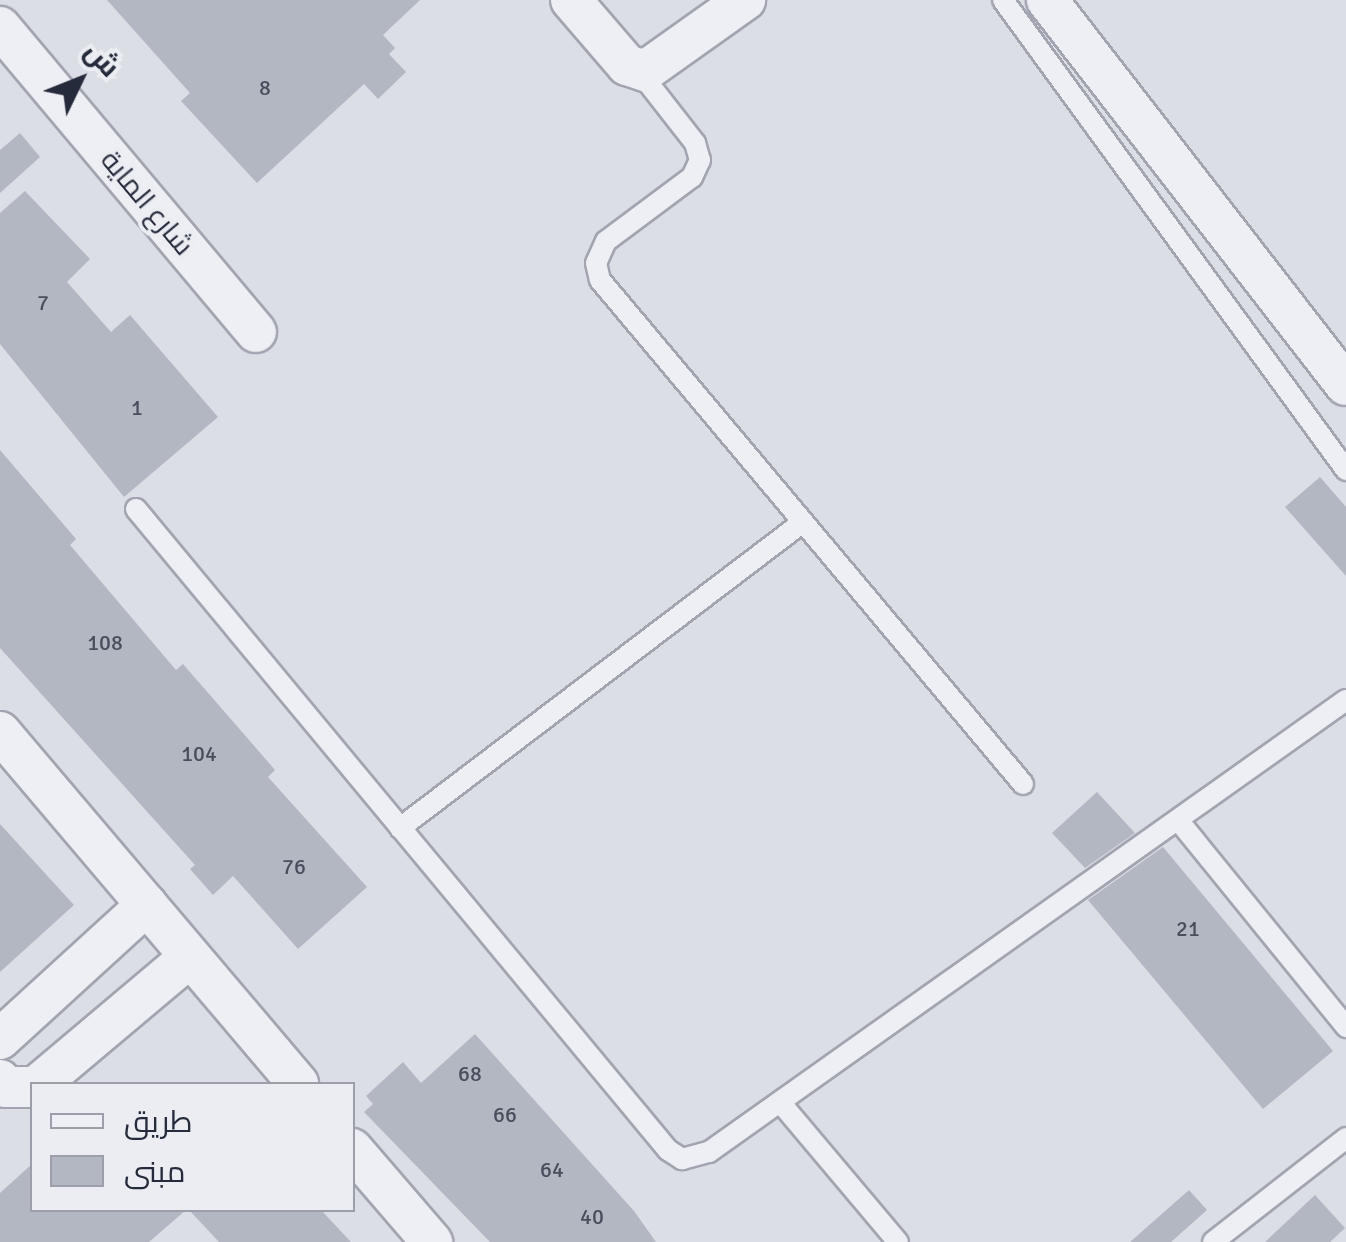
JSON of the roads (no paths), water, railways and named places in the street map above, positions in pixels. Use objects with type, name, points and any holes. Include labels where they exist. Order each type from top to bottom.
[{"type":"street","points":[[571,0],[638,70],[658,66],[745,0]]},
{"type":"street","points":[[1048,0],[1346,385]]},
{"type":"street","name":"شارع الماية","points":[[0,28],[256,332]]},
{"type":"street","points":[[0,732],[296,1082]]},
{"type":"street","points":[[0,1039],[147,905]]},
{"type":"street","points":[[41,1082],[190,957]]},
{"type":"street","points":[[0,1080],[6,1087],[30,1086]]},
{"type":"street","points":[[355,1152],[432,1242]]},
{"type":"lane","points":[[1003,0],[1346,470]]},
{"type":"lane","points":[[638,70],[695,143],[700,160],[692,176],[606,241],[596,272],[1023,784]]},
{"type":"lane","points":[[136,510],[674,1155],[700,1158],[1346,700]]},
{"type":"lane","points":[[400,828],[803,522]]},
{"type":"lane","points":[[1178,820],[1346,1026]]},
{"type":"lane","points":[[780,1102],[898,1242]]},
{"type":"lane","points":[[1213,1242],[1346,1138]]}]
